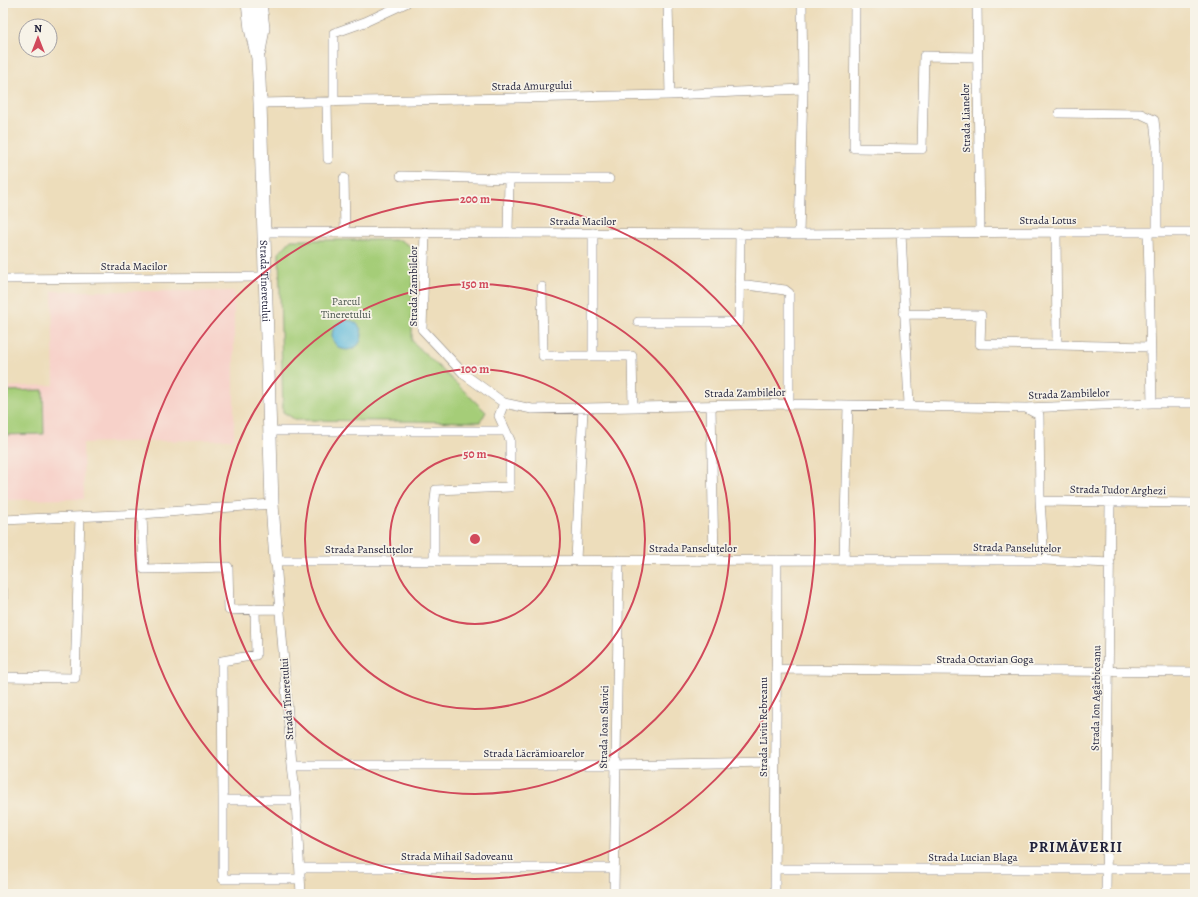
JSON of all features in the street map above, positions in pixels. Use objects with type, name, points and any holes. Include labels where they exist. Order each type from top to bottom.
[{"type":"street","name":"Strada Tineretului","points":[[248,3],[251,29],[258,58],[272,504],[296,800],[301,894]]},
{"type":"street","name":"Strada Tineretului","points":[[258,58],[263,28],[260,3]]},
{"type":"street","points":[[328,159],[334,33],[365,22],[406,3]]},
{"type":"street","points":[[668,3],[670,95]]},
{"type":"street","points":[[799,234],[803,89],[802,3]]},
{"type":"street","points":[[855,3],[854,148],[922,149],[924,56],[977,58]]},
{"type":"street","name":"Strada Lianelor","points":[[976,3],[980,232]]},
{"type":"street","name":"Strada Amurgului","points":[[260,103],[670,95],[803,89]]},
{"type":"street","points":[[1059,113],[1141,114],[1154,120],[1157,146],[1150,347],[1152,403]]},
{"type":"street","points":[[402,176],[509,179],[609,179]]},
{"type":"street","points":[[344,178],[346,232]]},
{"type":"street","points":[[508,233],[509,179]]},
{"type":"street","name":"Strada Macilor","points":[[264,232],[799,234],[901,232]]},
{"type":"street","name":"Strada Zambilelor","points":[[426,232],[422,329],[465,374],[504,403],[532,409],[789,404],[1026,408],[1152,403],[1195,403]]},
{"type":"street","points":[[901,232],[909,405]]},
{"type":"street","name":"Strada Lotus","points":[[901,232],[1195,232]]},
{"type":"street","points":[[1056,232],[1057,345]]},
{"type":"street","points":[[592,233],[593,356]]},
{"type":"street","points":[[638,322],[739,322],[740,233]]},
{"type":"street","name":"Strada Macilor","points":[[3,279],[265,277]]},
{"type":"street","points":[[739,284],[785,290],[789,293],[789,404]]},
{"type":"street","points":[[542,287],[543,356],[632,356],[633,407]]},
{"type":"street","points":[[904,314],[981,315],[980,344],[1150,347]]},
{"type":"street","points":[[434,560],[434,508],[436,490],[510,487],[510,440],[499,416],[502,404],[504,403]]},
{"type":"street","points":[[711,406],[714,560]]},
{"type":"street","points":[[844,560],[848,406]]},
{"type":"street","points":[[1026,408],[1039,415],[1040,501],[1044,560]]},
{"type":"street","points":[[576,560],[583,409]]},
{"type":"street","points":[[270,431],[506,430]]},
{"type":"street","name":"Strada Tudor Arghezi","points":[[1040,501],[1195,503]]},
{"type":"street","name":"Strada Ion Agârbiceanu","points":[[1106,894],[1110,503]]},
{"type":"street","points":[[3,520],[142,514],[272,504]]},
{"type":"street","points":[[142,514],[144,569],[228,567],[229,610],[280,609]]},
{"type":"street","points":[[3,678],[75,678],[80,517]]},
{"type":"street","name":"Strada Ioan Slavici","points":[[614,894],[619,560]]},
{"type":"street","name":"Strada Liviu Rebreanu","points":[[775,894],[777,560]]},
{"type":"street","name":"Strada Panseluțelor","points":[[276,561],[1044,560],[1110,563]]},
{"type":"street","points":[[3,592],[3,597]]},
{"type":"street","points":[[254,609],[256,655],[222,660],[223,879],[300,879]]},
{"type":"street","name":"Strada Octavian Goga","points":[[776,669],[1195,672]]},
{"type":"street","name":"Strada Lăcrămioarelor","points":[[292,765],[615,765],[775,762]]},
{"type":"street","points":[[223,800],[296,800]]},
{"type":"street","name":"Strada Mihail Sadoveanu","points":[[300,868],[614,868]]},
{"type":"street","name":"Strada Lucian Blaga","points":[[775,869],[1195,869]]},
{"type":"shaded area","points":[[52,291],[234,291],[234,439],[83,443],[84,499],[3,500],[3,387],[54,385]]},
{"type":"green space","name":"Parcul Tineretului","points":[[291,240],[400,240],[413,248],[412,341],[486,412],[480,422],[296,420],[283,412],[279,253]]},
{"type":"green space","points":[[43,390],[44,434],[3,435],[3,391]]},
{"type":"water","points":[[347,320],[353,321],[361,329],[361,341],[353,349],[347,350],[341,349],[333,341],[332,335],[333,329],[341,321]]},
{"type":"district","name":"PRIMĂVERII","points":[[1076,847]]}]
